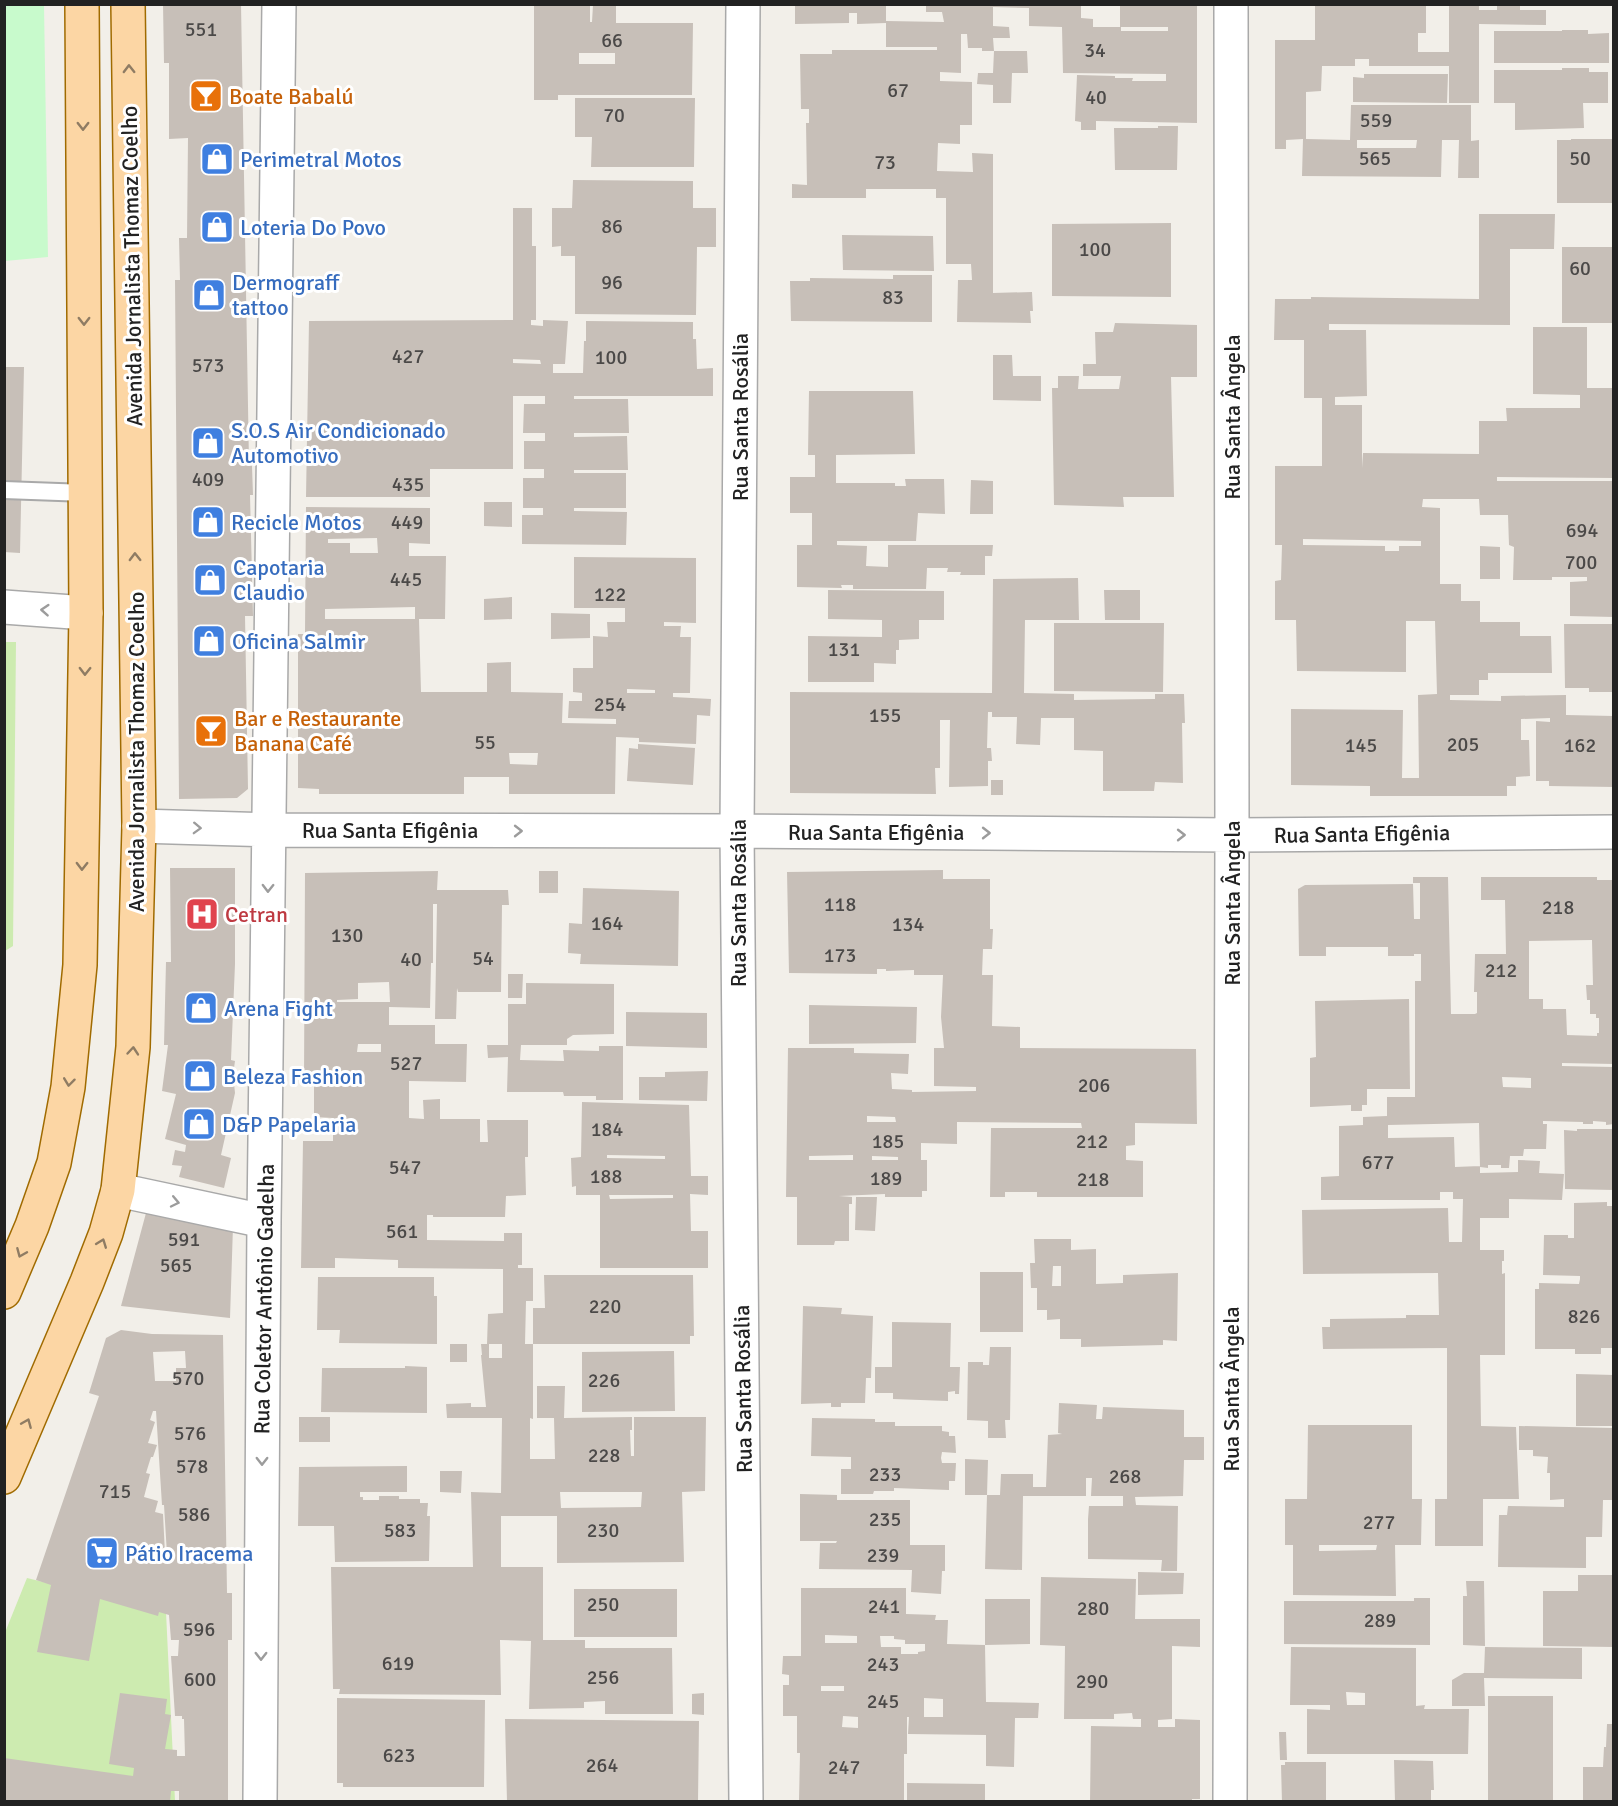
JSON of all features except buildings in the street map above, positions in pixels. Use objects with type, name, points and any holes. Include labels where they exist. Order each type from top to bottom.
[{"type":"main road","name":"Avenida Jornalista Thomaz Coelho","points":[[4,1292],[30,1232],[54,1163],[68,1087],[80,965],[86,613],[82,4]]},
{"type":"main road","name":"Avenida Jornalista Thomaz Coelho","points":[[4,1477],[106,1233],[118,1190],[133,1047],[139,826],[128,4]]},
{"type":"street","name":"Rua Coletor Antônio Gadelha","points":[[260,1802],[264,1221],[279,4]]},
{"type":"street","name":"Rua Santa Rosália","points":[[743,4],[737,831],[746,1802]]},
{"type":"street","name":"Rua Santa Ângela","points":[[1230,1802],[1231,4]]},
{"type":"street","points":[[4,607],[86,613]]},
{"type":"street","name":"Rua Santa Efigênia","points":[[139,826],[269,830],[737,831],[1232,836],[1614,831]]},
{"type":"street","points":[[118,1190],[264,1221]]},
{"type":"lane","points":[[4,490],[86,493]]},
{"type":"green space","points":[[4,5],[44,5],[48,257],[5,261]]},
{"type":"green space","points":[[5,642],[16,642],[13,946],[5,951]]},
{"type":"green space","points":[[27,1578],[166,1612],[175,1801],[5,1801],[4,1635]]},
{"type":"place","name":"Boate Babalú","points":[[206,96]]},
{"type":"place","name":"Perimetral Motos","points":[[217,159]]},
{"type":"place","name":"Loteria Do Povo","points":[[217,227]]},
{"type":"place","name":"Dermograff tattoo","points":[[209,295]]},
{"type":"place","name":"S.O.S Air Condicionado Automotivo","points":[[208,443]]},
{"type":"place","name":"Recicle Motos","points":[[208,522]]},
{"type":"place","name":"Capotaria Claudio","points":[[210,580]]},
{"type":"place","name":"Oficina Salmir","points":[[209,641]]},
{"type":"place","name":"Bar e Restaurante Banana Café","points":[[211,731]]},
{"type":"place","name":"Cetran","points":[[202,914]]},
{"type":"place","name":"Arena Fight","points":[[201,1008]]},
{"type":"place","name":"Beleza Fashion","points":[[200,1076]]},
{"type":"place","name":"D&P Papelaria","points":[[199,1124]]},
{"type":"place","name":"Pátio Iracema","points":[[102,1553]]}]
